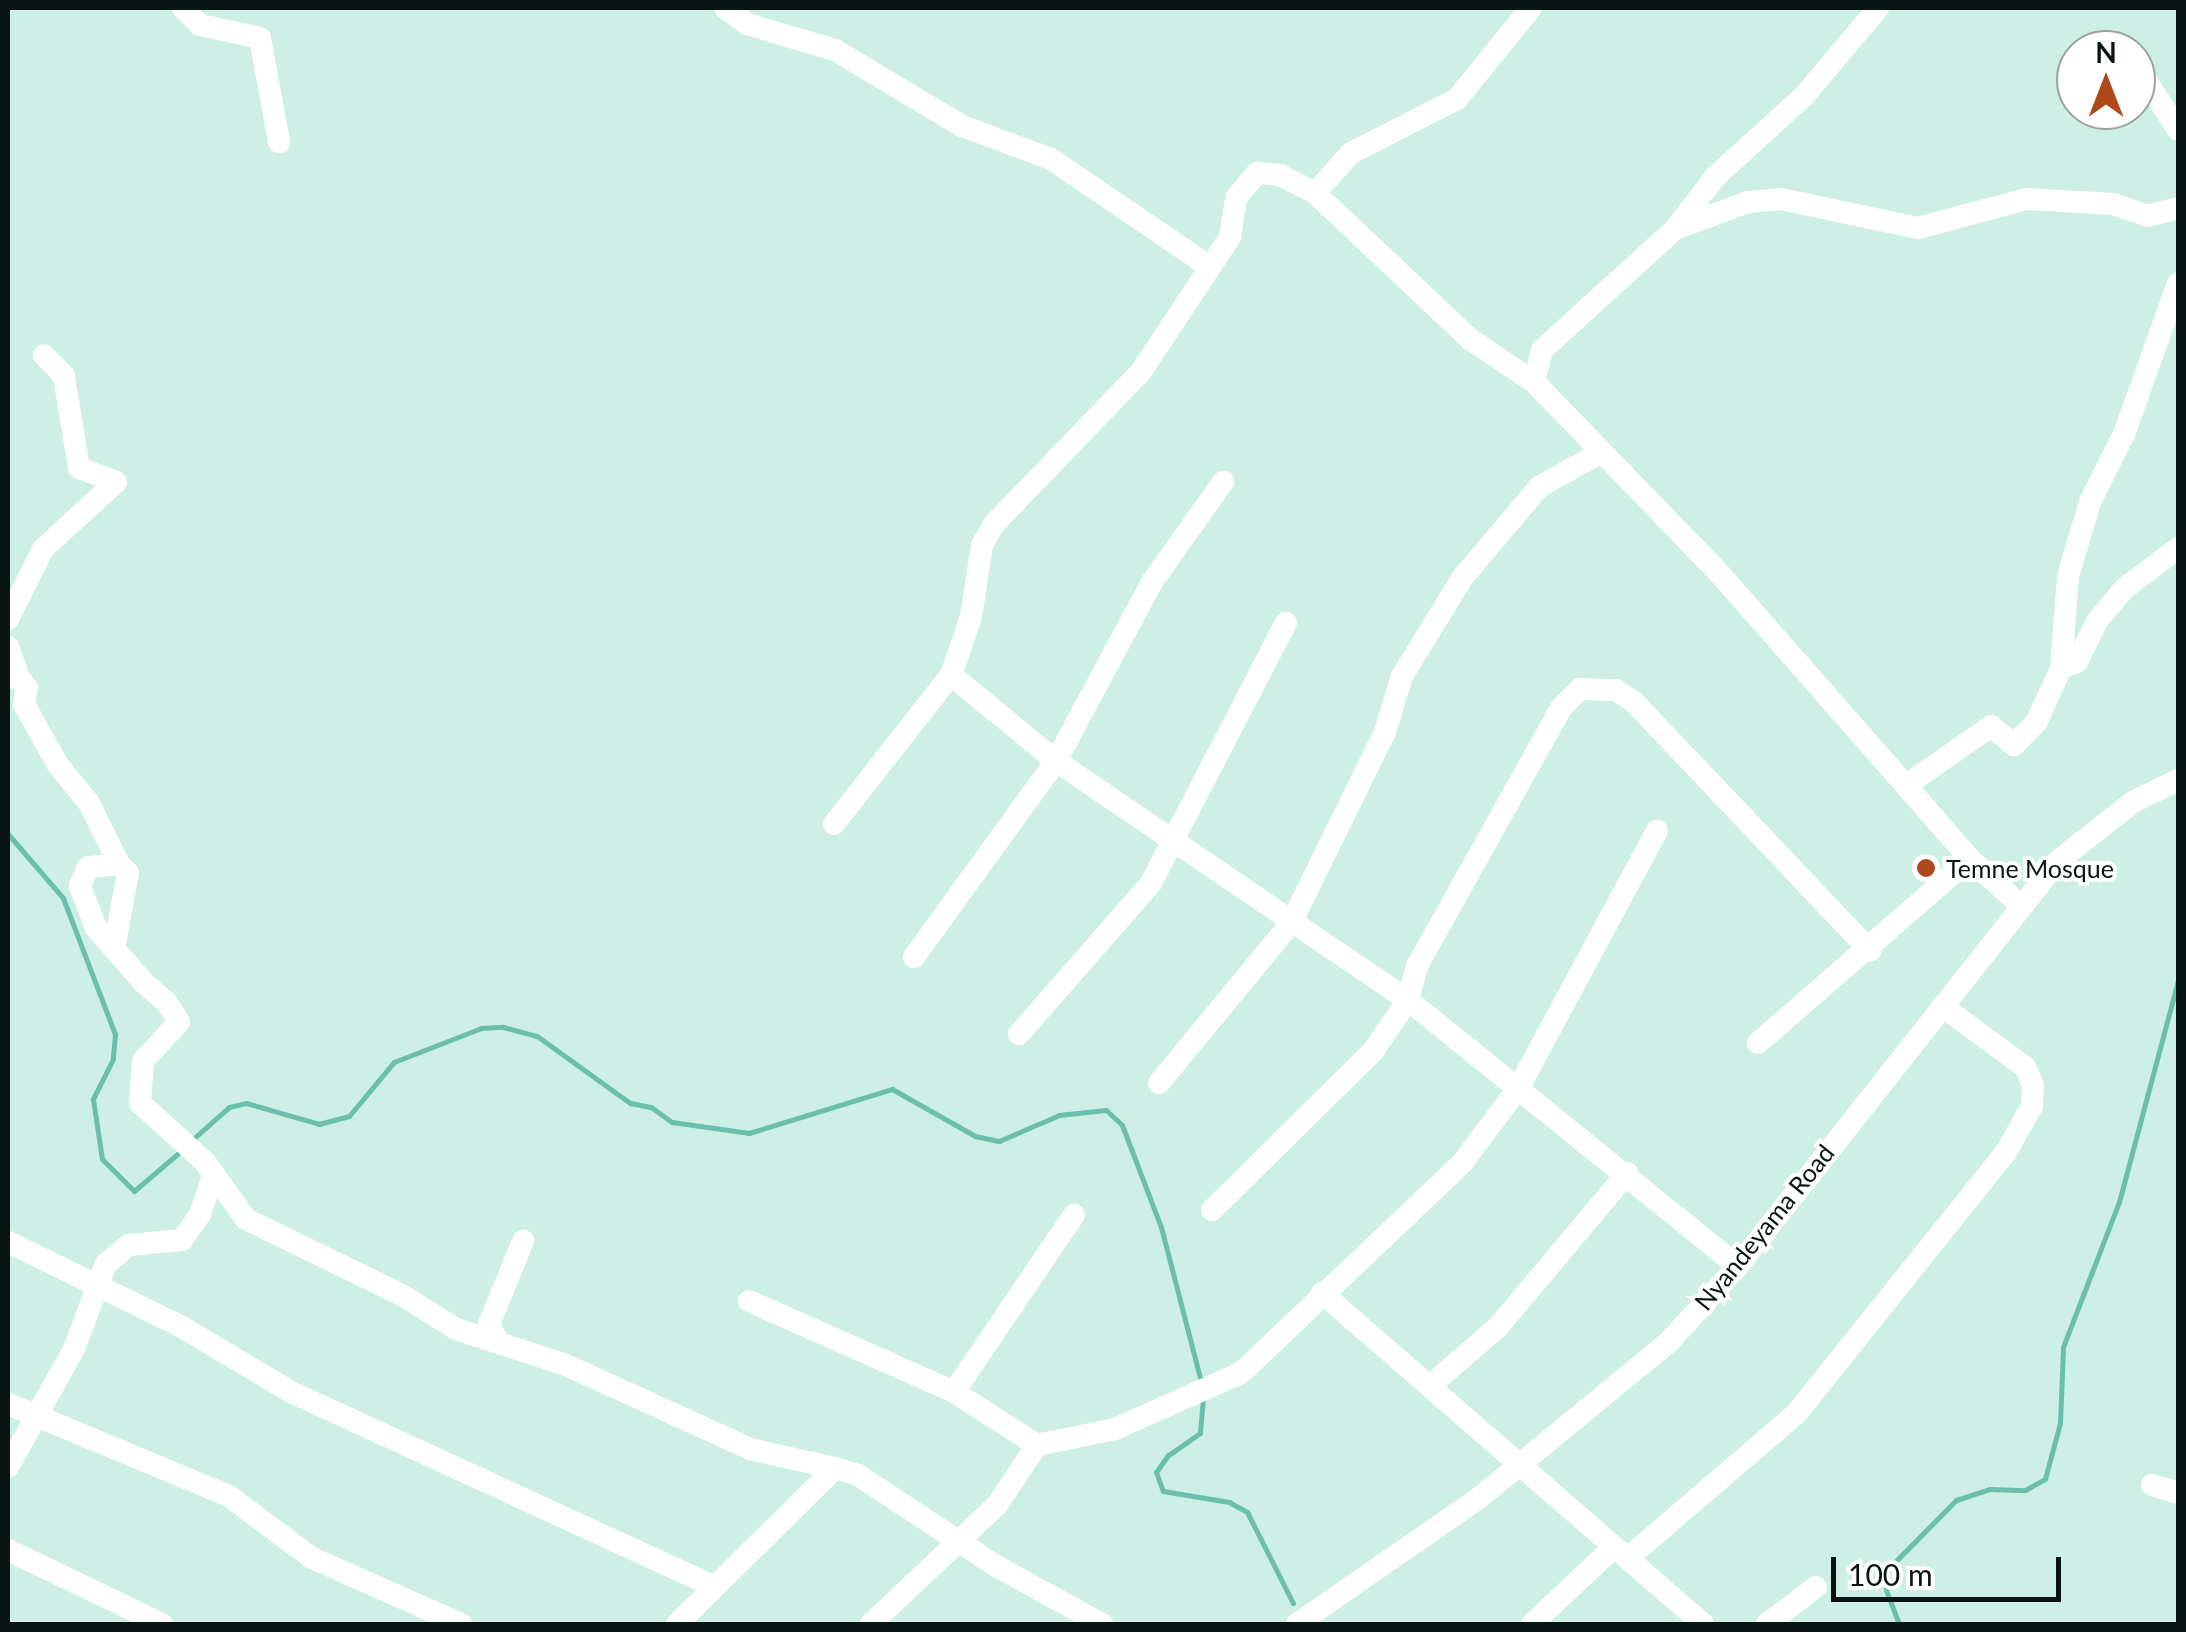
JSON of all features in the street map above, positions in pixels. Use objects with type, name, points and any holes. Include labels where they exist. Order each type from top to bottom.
[{"type":"street","points":[[183,8],[200,24],[260,38],[279,142]]},
{"type":"street","points":[[725,8],[748,24],[835,50],[962,126],[1051,160],[1210,266]]},
{"type":"street","points":[[1315,192],[1351,153],[1457,98],[1532,8]]},
{"type":"street","points":[[1534,382],[1542,350],[1676,229],[1716,176],[1804,96],[1878,8]]},
{"type":"street","points":[[2156,95],[2178,130]]},
{"type":"street","points":[[834,824],[951,675],[971,617],[982,545],[994,524],[1140,374],[1230,236],[1236,198],[1257,173],[1280,175],[1315,192],[1470,339],[1534,382],[1719,573],[1970,858],[2020,905]]},
{"type":"street","points":[[1676,229],[1748,202],[1781,200],[1918,228],[2027,200],[2113,204],[2147,216],[2178,208]]},
{"type":"street","points":[[1908,784],[1991,726],[2014,744],[2030,732],[2062,668],[2074,552],[2165,333],[2178,283]]},
{"type":"street","points":[[8,620],[43,549],[116,482],[79,468],[64,376],[44,355]]},
{"type":"street","points":[[1159,1082],[1291,923],[1385,732],[1402,676],[1462,577],[1539,487],[1600,453]]},
{"type":"street","points":[[914,957],[1056,761],[1152,582],[1224,482]]},
{"type":"street","points":[[2062,668],[2077,662],[2097,621],[2125,588],[2178,548]]},
{"type":"street","points":[[1019,1034],[1122,920],[1174,839],[1286,623]]},
{"type":"street","points":[[8,647],[13,678],[27,688],[24,704],[58,766],[88,803],[119,864],[128,873],[129,890],[114,949]]},
{"type":"street","points":[[951,675],[1056,761],[1408,1000],[1738,1266]]},
{"type":"street","points":[[1212,1210],[1342,1086],[1408,1000],[1416,966],[1561,708],[1580,688],[1597,686],[1634,702],[1870,951]]},
{"type":"street","name":"Nyandeyama Road","points":[[1298,1624],[1524,1463],[1669,1342],[1738,1266],[2020,905],[2088,832],[2178,780]]},
{"type":"street","points":[[871,1624],[894,1609],[956,1541],[997,1505],[1037,1446],[1114,1430],[1241,1373],[1462,1163],[1519,1087],[1658,831]]},
{"type":"street","points":[[1758,1043],[1870,951],[1970,858]]},
{"type":"street","points":[[119,864],[88,868],[80,886],[88,914],[180,1022],[143,1061],[138,1086],[147,1115],[184,1145],[246,1219],[402,1294],[456,1329],[626,1389],[750,1449],[858,1475],[1067,1616],[1102,1624]]},
{"type":"street","points":[[1532,1624],[1796,1414],[2006,1152],[2032,1106],[2032,1085],[2025,1067],[1942,1006]]},
{"type":"street","points":[[1432,1384],[1537,1285],[1627,1174]]},
{"type":"street","points":[[8,1467],[35,1412],[74,1349],[94,1286],[116,1250],[182,1240],[200,1214],[213,1176]]},
{"type":"street","points":[[954,1392],[1074,1216]]},
{"type":"street","points":[[498,1342],[489,1324],[523,1240]]},
{"type":"street","points":[[8,1242],[182,1327],[291,1392],[710,1586]]},
{"type":"street","points":[[1322,1292],[1524,1463],[1702,1624]]},
{"type":"street","points":[[749,1301],[954,1392],[1037,1446]]},
{"type":"street","points":[[8,1404],[229,1496],[312,1558],[461,1624]]},
{"type":"street","points":[[677,1624],[710,1586],[835,1468]]},
{"type":"street","points":[[2152,1485],[2178,1494]]},
{"type":"street","points":[[8,1550],[162,1624]]},
{"type":"street","points":[[1767,1624],[1816,1587]]},
{"type":"waterway","points":[[8,834],[63,898],[115,1034],[113,1059],[93,1099],[102,1159],[134,1191],[182,1150]]},
{"type":"waterway","points":[[1899,1624],[1886,1590],[1887,1570],[1956,1500],[1989,1489],[2025,1490],[2045,1479],[2060,1423],[2063,1347],[2119,1202],[2178,980]]},
{"type":"waterway","points":[[193,1139],[229,1107],[246,1103],[319,1124],[349,1116],[394,1062],[481,1028],[503,1027],[537,1036],[630,1103],[651,1107],[672,1122],[749,1133],[892,1089],[975,1136],[999,1141],[1059,1115],[1106,1110],[1122,1125],[1161,1227],[1201,1382]]},
{"type":"waterway","points":[[1203,1398],[1200,1433],[1168,1455],[1156,1472],[1163,1491],[1229,1502],[1247,1512],[1293,1603]]},
{"type":"place","name":"Temne Mosque","points":[[1926,868]]}]
